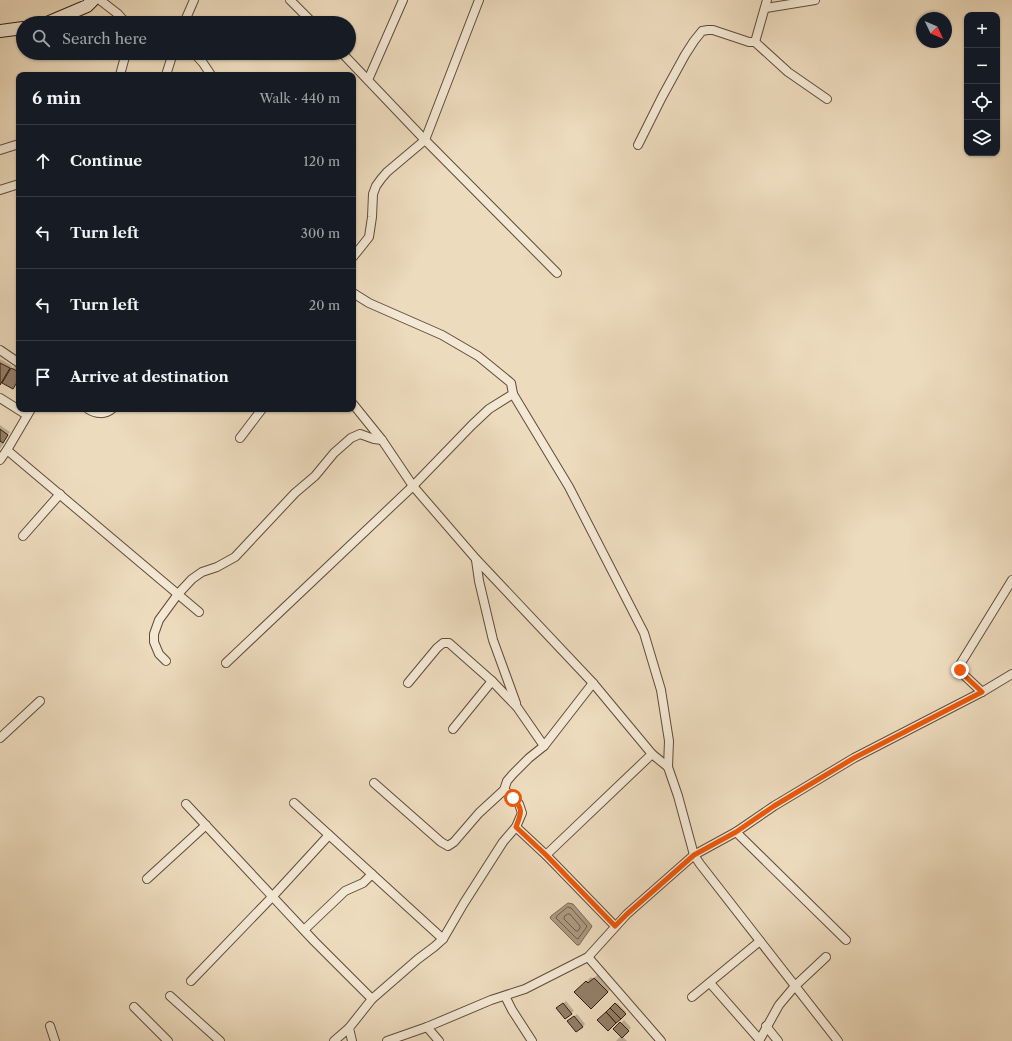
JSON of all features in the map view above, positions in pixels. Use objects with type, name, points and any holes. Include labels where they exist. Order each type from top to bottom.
[{"type":"street","points":[[63,16],[87,6],[93,0]]},
{"type":"street","points":[[100,0],[120,16]]},
{"type":"street","points":[[187,16],[194,0]]},
{"type":"street","points":[[290,0],[306,16]]},
{"type":"street","points":[[368,80],[403,0]]},
{"type":"street","points":[[356,253],[369,237],[373,194],[380,179],[425,140],[479,0]]},
{"type":"street","points":[[755,42],[766,4],[815,0]]},
{"type":"street","points":[[0,31],[16,29]]},
{"type":"street","points":[[638,145],[681,62],[702,31],[713,30],[749,42],[755,42],[788,72],[827,100]]},
{"type":"street","points":[[121,72],[124,60]]},
{"type":"street","points":[[167,72],[171,60]]},
{"type":"street","points":[[200,60],[209,72]]},
{"type":"street","points":[[349,60],[425,140],[557,273]]},
{"type":"street","points":[[0,150],[16,145]]},
{"type":"street","points":[[0,190],[16,185]]},
{"type":"street","points":[[356,295],[369,303],[442,335],[478,356],[511,384],[513,394],[568,487],[644,633],[661,690],[669,741],[668,767],[678,796],[694,855],[838,1041]]},
{"type":"street","points":[[0,350],[16,361]]},
{"type":"street","points":[[226,663],[413,486],[489,409],[513,394]]},
{"type":"street","points":[[0,398],[16,406]]},
{"type":"street","points":[[356,408],[382,440],[413,486],[476,559],[593,683],[652,754],[668,767]]},
{"type":"street","points":[[0,460],[29,412]]},
{"type":"street","points":[[94,412],[101,414],[108,412]]},
{"type":"street","points":[[240,438],[260,412]]},
{"type":"street","points":[[166,660],[159,654],[154,642],[154,634],[159,620],[178,594],[192,579],[202,572],[217,567],[235,557],[295,493],[315,476],[334,453],[351,438],[360,434],[382,440]]},
{"type":"street","points":[[7,450],[199,612]]},
{"type":"street","points":[[24,536],[60,494]]},
{"type":"street","points":[[476,559],[479,581],[493,640],[517,707]]},
{"type":"street","points":[[982,692],[960,670],[961,663],[1012,580]]},
{"type":"street","points":[[408,683],[437,648],[443,643],[449,643],[492,681],[517,707],[544,746]]},
{"type":"street","points":[[387,1041],[427,1027],[491,1000],[525,988],[588,957],[627,914],[694,855],[736,832],[774,806],[854,758],[982,692],[1012,674]]},
{"type":"street","points":[[453,729],[492,681]]},
{"type":"street","points":[[374,783],[441,842],[448,846],[454,842],[479,813],[504,790],[507,781],[513,774],[544,746],[593,683]]},
{"type":"street","points":[[0,738],[40,701]]},
{"type":"street","points":[[546,855],[652,754]]},
{"type":"street","points":[[334,1041],[349,1028],[372,999],[443,939],[503,842],[516,827],[522,813],[519,804],[504,790]]},
{"type":"street","points":[[294,803],[443,939]]},
{"type":"street","points":[[186,804],[304,930],[372,999]]},
{"type":"street","points":[[147,879],[206,825]]},
{"type":"street","points":[[516,827],[546,855],[615,926]]},
{"type":"street","points":[[736,832],[846,940]]},
{"type":"street","points":[[191,981],[273,896],[329,835]]},
{"type":"street","points":[[304,930],[345,891],[363,883],[372,874]]},
{"type":"street","points":[[692,997],[760,941]]},
{"type":"street","points":[[588,957],[661,1041]]},
{"type":"street","points":[[710,982],[759,1040],[779,1005],[795,986],[826,958]]},
{"type":"street","points":[[170,996],[220,1041]]},
{"type":"street","points":[[505,996],[512,1010],[532,1041]]},
{"type":"street","points":[[134,1007],[168,1041]]},
{"type":"street","points":[[50,1026],[54,1041]]},
{"type":"street","points":[[766,1026],[778,1041]]},
{"type":"street","points":[[427,1027],[439,1041]]},
{"type":"street","points":[[349,1028],[352,1041]]},
{"type":"water","points":[[568,903],[573,904],[592,926],[579,945],[577,945],[550,918]]},
{"type":"building","points":[[0,363],[10,368],[0,385]]},
{"type":"building","points":[[11,368],[16,370],[16,384],[13,389],[2,383]]},
{"type":"building","points":[[0,429],[8,435],[3,443],[0,441]]},
{"type":"building","points":[[594,978],[608,992],[591,1009],[574,992],[586,981],[588,983]]},
{"type":"building","points":[[563,1003],[572,1014],[565,1019],[556,1008]]},
{"type":"building","points":[[615,1003],[626,1014],[621,1019],[610,1008]]},
{"type":"building","points":[[610,1008],[621,1019],[616,1023],[606,1012]]},
{"type":"building","points":[[606,1012],[616,1023],[608,1031],[597,1020]]},
{"type":"building","points":[[574,1016],[583,1027],[576,1032],[567,1021]]},
{"type":"building","points":[[620,1022],[629,1031],[622,1038],[613,1029]]},
{"type":"route","points":[[513,798],[519,804],[522,813],[516,827],[546,855],[615,926],[694,855],[736,832],[774,806],[854,758],[982,692],[960,670]]}]
